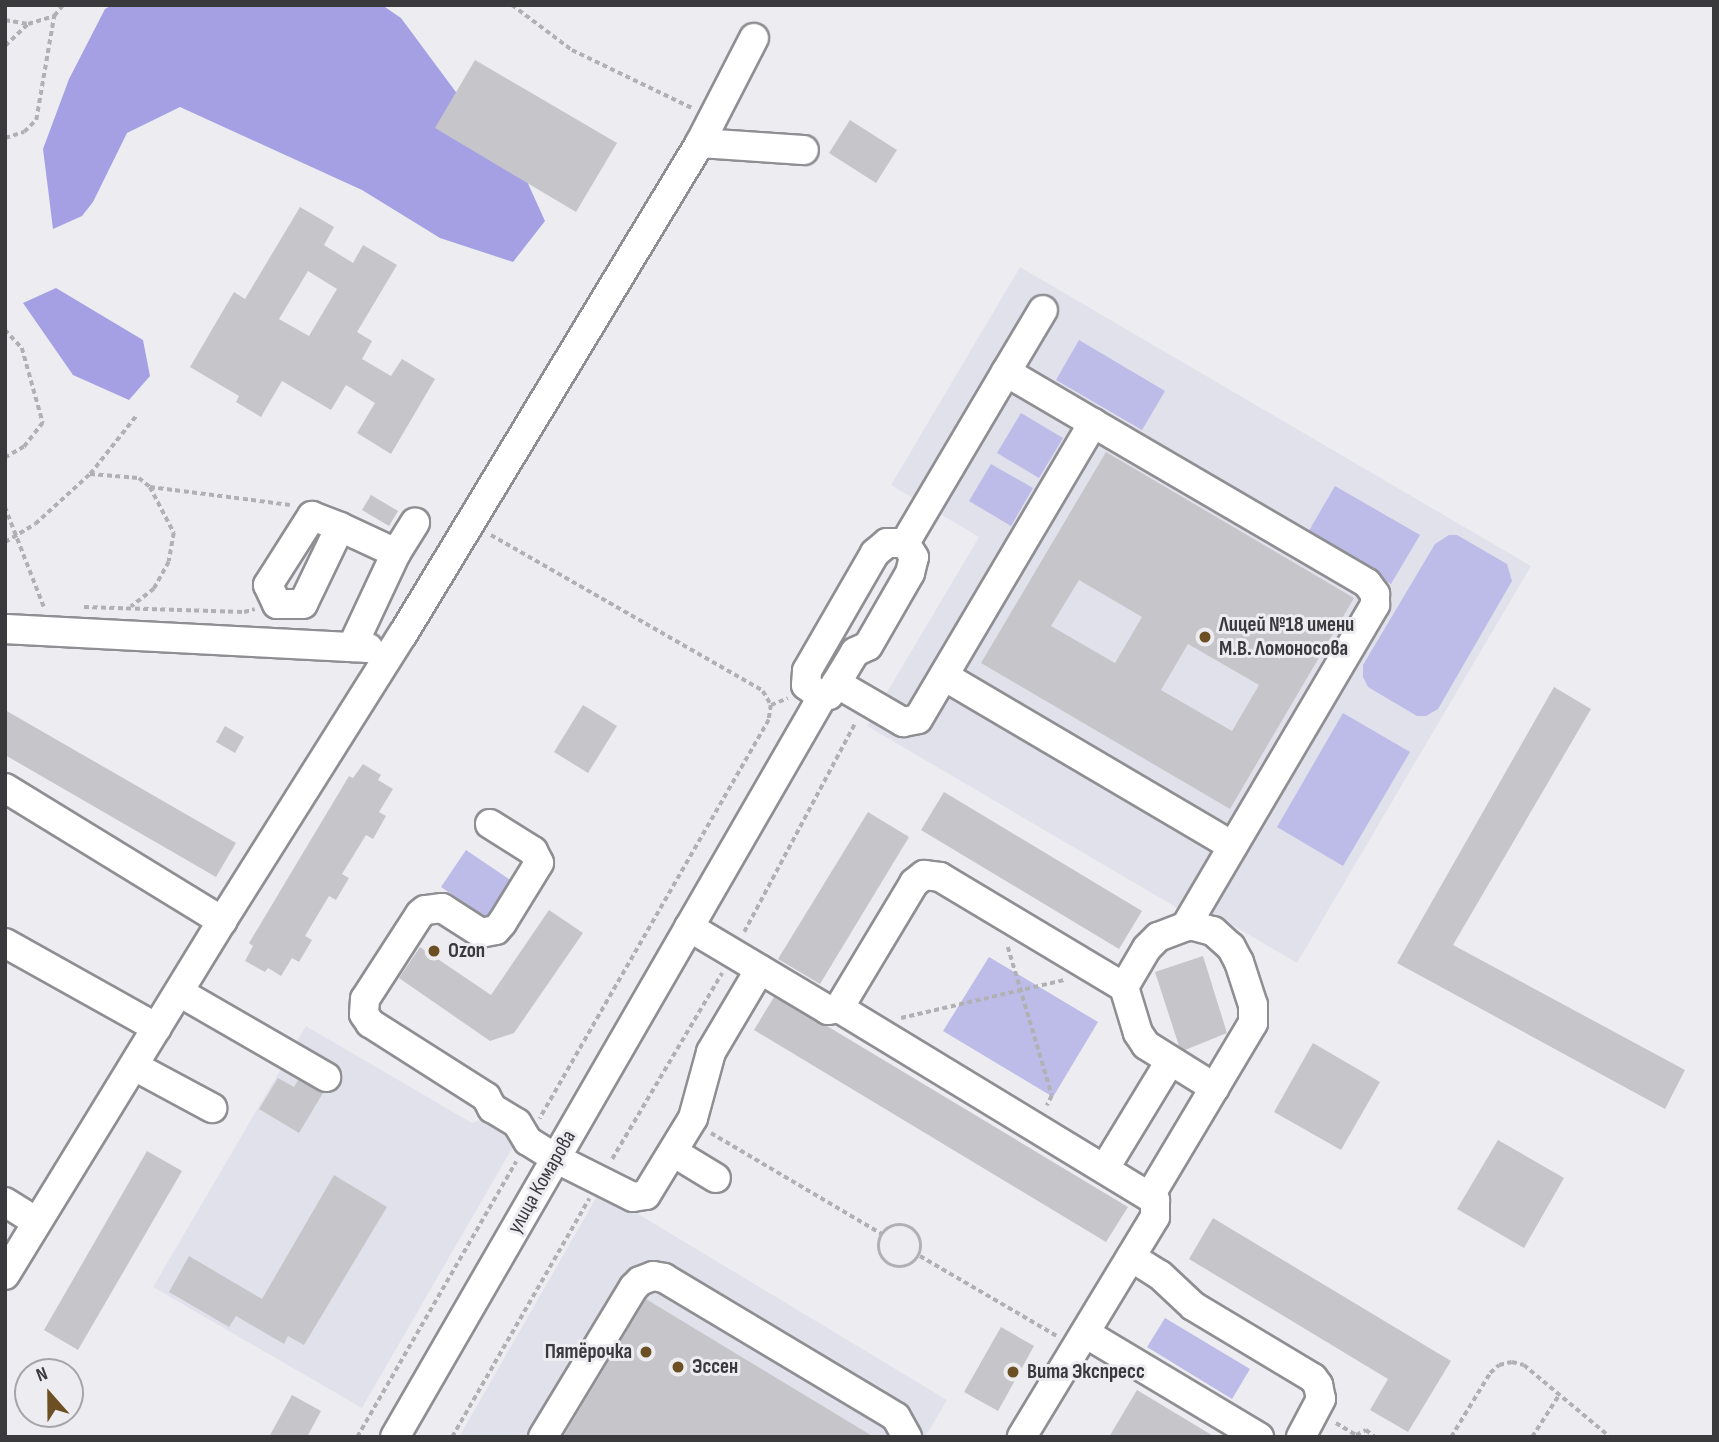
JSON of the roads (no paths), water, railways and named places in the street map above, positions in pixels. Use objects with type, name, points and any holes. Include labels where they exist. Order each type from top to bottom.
[{"type":"street","points":[[5,1275],[471,523],[700,142],[754,38]]},
{"type":"street","points":[[700,142],[804,150]]},
{"type":"street","points":[[1043,310],[905,543],[887,542],[875,552],[807,671],[806,685],[867,701],[903,722],[913,721],[922,714],[1093,423]]},
{"type":"street","points":[[1006,372],[1367,583],[1375,594],[1375,605],[1186,926]]},
{"type":"street","points":[[340,527],[303,604],[278,604],[268,585],[312,516],[340,527],[396,553]]},
{"type":"street","points":[[352,647],[396,553],[415,523]]},
{"type":"street","name":"улица Комарова","points":[[395,1437],[829,690],[855,652],[868,646],[910,573],[914,558],[905,543]]},
{"type":"street","points":[[5,629],[51,615],[393,650]]},
{"type":"street","points":[[944,676],[1233,846]]},
{"type":"street","points":[[5,788],[222,921]]},
{"type":"street","points":[[491,824],[533,851],[539,863],[502,923],[496,930],[481,933],[442,908],[425,910],[419,914],[363,1007],[370,1023],[486,1097],[492,1108],[516,1123],[528,1141],[599,1182],[633,1197],[642,1196],[649,1191],[691,1122],[711,1052],[760,969]]},
{"type":"street","points":[[839,1008],[919,879],[929,874],[940,877],[1124,987],[1140,1038],[1150,1049],[1216,1088]]},
{"type":"street","points":[[1124,987],[1152,942],[1164,933],[1186,926],[1206,927],[1231,947],[1240,962],[1255,1013],[1252,1028],[1150,1196]]},
{"type":"street","points":[[689,927],[828,1010],[839,1008],[868,1025],[1150,1196],[1157,1205],[1157,1212],[1131,1258],[1022,1437]]},
{"type":"street","points":[[5,943],[157,1028]]},
{"type":"street","points":[[179,992],[327,1077]]},
{"type":"street","points":[[1105,1168],[1170,1061]]},
{"type":"street","points":[[135,1066],[212,1108]]},
{"type":"street","points":[[673,1152],[716,1178]]},
{"type":"street","points":[[5,1202],[37,1221]]},
{"type":"street","points":[[1131,1258],[1160,1275],[1193,1306],[1312,1378],[1318,1385],[1321,1399],[1301,1437]]},
{"type":"street","points":[[543,1437],[634,1287],[640,1281],[653,1276],[664,1278],[895,1417],[902,1423],[907,1437]]},
{"type":"street","points":[[1081,1340],[1259,1437]]},
{"type":"place","name":"Лицей №18 имени М.В. Ломоносова","points":[[1205,637]]},
{"type":"place","name":"Ozon","points":[[434,951]]},
{"type":"place","name":"Пятёрочка","points":[[646,1352]]},
{"type":"place","name":"Эссен","points":[[678,1367]]},
{"type":"place","name":"Вита Экспресс","points":[[1013,1372]]}]
